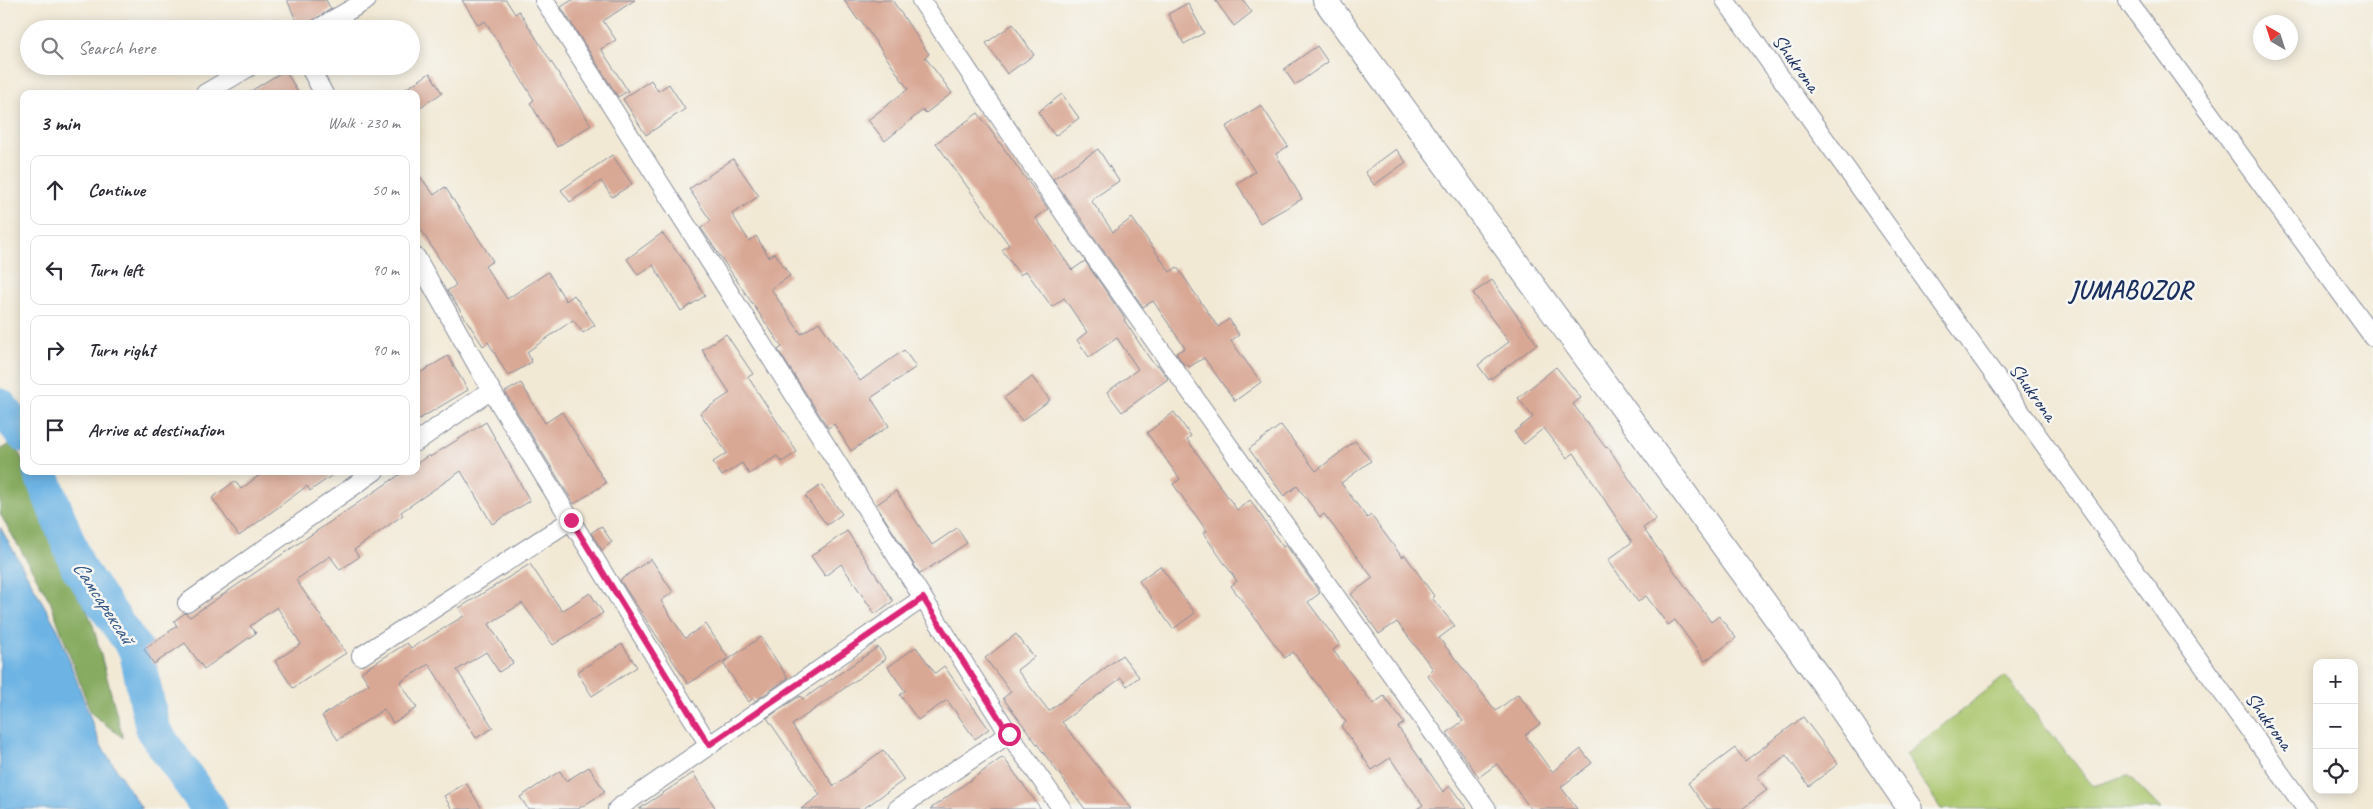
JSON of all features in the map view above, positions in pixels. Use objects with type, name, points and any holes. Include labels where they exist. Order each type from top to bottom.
[{"type":"main road","points":[[1325,0],[1824,684],[1910,809]]},
{"type":"street","points":[[333,20],[367,0]]},
{"type":"street","points":[[544,0],[1009,734],[1062,809]]},
{"type":"street","points":[[921,0],[1068,221],[1487,809]]},
{"type":"street","name":"Shukrona","points":[[1725,0],[2306,809]]},
{"type":"street","points":[[2127,0],[2373,336]]},
{"type":"street","points":[[211,90],[237,75]]},
{"type":"street","points":[[313,75],[322,90]]},
{"type":"street","points":[[420,271],[709,745]]},
{"type":"street","points":[[420,439],[491,390]]},
{"type":"street","points":[[187,603],[369,475]]},
{"type":"street","points":[[361,656],[571,520]]},
{"type":"street","points":[[617,809],[923,598]]},
{"type":"street","points":[[897,809],[1009,734]]},
{"type":"green space","points":[[14,442],[20,455],[20,475],[29,475],[93,625],[123,738],[91,713],[50,601],[0,514],[0,450]]},
{"type":"green space","points":[[2005,676],[2093,786],[2128,775],[2161,809],[1941,809],[1905,755]]},
{"type":"water","points":[[0,527],[58,630],[100,744],[142,809],[0,809]]},
{"type":"building","points":[[287,0],[326,0],[331,9],[314,20],[296,20]]},
{"type":"building","points":[[462,0],[506,0],[515,14],[519,11],[591,125],[557,147],[530,103],[534,100],[485,21],[478,25]]},
{"type":"building","points":[[572,0],[635,0],[603,21],[616,40],[601,49],[628,91],[618,97],[561,7]]},
{"type":"building","points":[[844,0],[892,0],[929,54],[925,57],[952,93],[926,113],[923,110],[885,141],[868,120],[908,89],[860,19],[858,20]]},
{"type":"building","points":[[1215,0],[1243,0],[1252,12],[1234,26]]},
{"type":"building","points":[[1188,3],[1204,33],[1184,44],[1168,14]]},
{"type":"building","points":[[1013,24],[1034,55],[1007,74],[986,43]]},
{"type":"building","points":[[1317,46],[1328,62],[1295,85],[1284,69]]},
{"type":"building","points":[[430,73],[442,93],[420,107],[420,90],[404,90]]},
{"type":"building","points":[[277,75],[288,75],[297,90],[252,90]]},
{"type":"building","points":[[651,80],[658,91],[669,84],[685,109],[646,135],[623,99]]},
{"type":"building","points":[[1062,94],[1079,118],[1055,136],[1038,112]]},
{"type":"building","points":[[1261,105],[1288,146],[1276,154],[1302,199],[1260,223],[1237,183],[1255,172],[1226,127]]},
{"type":"building","points":[[978,113],[1048,209],[1036,218],[1072,270],[1085,261],[1150,359],[1156,366],[1158,365],[1168,379],[1122,412],[1107,392],[1138,369],[1117,338],[1089,357],[1077,340],[1087,332],[1064,298],[1052,307],[1026,271],[1020,275],[1002,250],[1009,245],[936,143]]},
{"type":"building","points":[[1098,149],[1119,181],[1091,200],[1113,232],[1132,218],[1170,272],[1177,267],[1218,327],[1229,319],[1239,335],[1231,341],[1261,382],[1235,401],[1204,358],[1189,367],[1187,364],[1185,366],[1176,353],[1185,348],[1153,301],[1143,307],[1053,179]]},
{"type":"building","points":[[1396,149],[1406,162],[1374,185],[1365,172]]},
{"type":"building","points":[[612,155],[632,184],[612,197],[601,181],[570,202],[561,190]]},
{"type":"building","points":[[733,159],[759,196],[732,214],[749,241],[756,236],[769,257],[775,253],[790,276],[771,289],[801,334],[819,322],[860,381],[904,350],[916,367],[871,398],[889,426],[851,451],[834,424],[828,428],[778,350],[782,347],[701,228],[711,221],[689,189]]},
{"type":"building","points":[[420,176],[434,195],[445,187],[493,261],[485,266],[507,299],[548,272],[566,301],[574,295],[595,325],[583,333],[573,320],[527,352],[532,362],[508,376],[488,342],[483,346],[447,291],[456,285],[420,228]]},
{"type":"building","points":[[662,233],[682,258],[705,296],[681,311],[653,265],[638,275],[627,259]]},
{"type":"building","points":[[1492,280],[1537,344],[1489,380],[1478,365],[1509,342],[1473,293]]},
{"type":"building","points":[[726,334],[753,374],[748,377],[797,452],[782,462],[777,456],[749,474],[742,463],[722,476],[713,462],[727,453],[700,413],[730,393],[702,350]]},
{"type":"building","points":[[448,356],[468,390],[420,419],[420,373]]},
{"type":"building","points":[[1556,367],[1581,398],[1573,404],[1606,448],[1608,447],[1656,519],[1643,528],[1711,622],[1719,616],[1736,638],[1705,661],[1675,620],[1668,625],[1646,596],[1638,602],[1608,560],[1632,542],[1574,453],[1567,458],[1544,428],[1524,444],[1514,432],[1533,417],[1518,398]]},
{"type":"building","points":[[1032,377],[1050,400],[1022,421],[1004,398]]},
{"type":"building","points":[[521,383],[545,423],[562,412],[606,483],[574,504],[505,392]]},
{"type":"building","points":[[1174,412],[1191,436],[1187,439],[1237,510],[1250,500],[1283,547],[1286,545],[1320,593],[1308,602],[1340,645],[1333,650],[1373,704],[1384,696],[1404,723],[1398,727],[1443,792],[1450,786],[1467,809],[1417,809],[1423,805],[1390,758],[1372,770],[1341,726],[1346,722],[1293,652],[1285,658],[1231,586],[1237,581],[1203,533],[1207,531],[1173,484],[1180,479],[1147,433]]},
{"type":"building","points":[[486,422],[530,501],[492,524],[461,471],[401,512],[403,515],[354,550],[359,557],[340,570],[330,556],[296,580],[346,653],[293,688],[275,661],[301,644],[277,607],[250,626],[256,633],[204,669],[185,643],[154,664],[144,649],[177,626],[174,621],[185,613],[190,617],[399,475],[420,475],[420,461],[429,455],[430,457]]},
{"type":"building","points":[[1281,425],[1316,471],[1355,441],[1371,461],[1341,483],[1367,518],[1371,515],[1402,557],[1405,555],[1434,596],[1432,598],[1455,626],[1439,638],[1496,711],[1518,694],[1540,724],[1525,735],[1552,772],[1581,749],[1592,763],[1561,787],[1577,809],[1531,809],[1497,764],[1479,777],[1447,733],[1463,721],[1427,675],[1433,669],[1397,622],[1379,634],[1351,594],[1373,578],[1324,514],[1320,517],[1297,486],[1284,496],[1249,449]]},
{"type":"building","points":[[260,475],[332,475],[310,491],[307,486],[239,536],[212,498],[235,481],[241,489]]},
{"type":"building","points":[[821,485],[842,514],[827,525],[805,496]]},
{"type":"building","points":[[896,491],[932,545],[957,528],[967,543],[920,574],[876,505]]},
{"type":"building","points":[[601,526],[612,542],[602,550],[591,533]]},
{"type":"building","points":[[847,531],[893,601],[875,614],[841,564],[825,576],[811,556]]},
{"type":"building","points":[[651,559],[673,592],[661,601],[685,638],[706,624],[728,658],[688,684],[620,580]]},
{"type":"building","points":[[530,564],[562,611],[590,593],[603,613],[553,645],[522,603],[489,624],[513,663],[499,672],[486,652],[457,670],[493,728],[476,738],[429,664],[400,682],[417,708],[393,723],[384,709],[338,740],[322,716],[369,684],[361,672],[407,643],[411,648],[464,616],[459,608]]},
{"type":"building","points":[[1160,566],[1195,613],[1173,629],[1139,581]]},
{"type":"building","points":[[1016,634],[1034,657],[1017,670],[1049,711],[1122,655],[1139,677],[1127,686],[1121,678],[1062,722],[1132,809],[1085,809],[1003,698],[1011,692],[985,658]]},
{"type":"building","points":[[761,637],[788,678],[755,701],[753,698],[749,702],[723,663]]},
{"type":"building","points":[[622,644],[637,667],[592,696],[577,672]]},
{"type":"building","points":[[878,647],[886,659],[792,725],[834,786],[883,750],[904,780],[863,809],[801,809],[820,795],[767,718],[800,696],[803,699]]},
{"type":"building","points":[[916,647],[935,673],[944,666],[989,729],[975,739],[947,700],[918,720],[900,695],[905,691],[888,667]]},
{"type":"building","points":[[1803,717],[1838,764],[1809,786],[1786,755],[1757,777],[1767,790],[1742,809],[1707,809],[1688,783],[1735,748],[1745,761]]},
{"type":"building","points":[[1003,757],[1041,809],[930,809]]},
{"type":"building","points":[[589,767],[605,792],[578,809],[528,809],[520,797],[560,771],[566,781]]},
{"type":"building","points":[[693,773],[716,809],[639,809]]},
{"type":"building","points":[[466,783],[482,809],[452,809],[444,796]]},
{"type":"waterway","name":"Самсарексай","points":[[0,406],[20,430]]},
{"type":"waterway","name":"Самсарексай","points":[[42,475],[78,567],[136,650],[153,730],[209,809]]},
{"type":"district","name":"JUMABOZOR","points":[[2131,290]]},
{"type":"route","points":[[571,520],[709,745],[923,598],[1009,734]]}]
